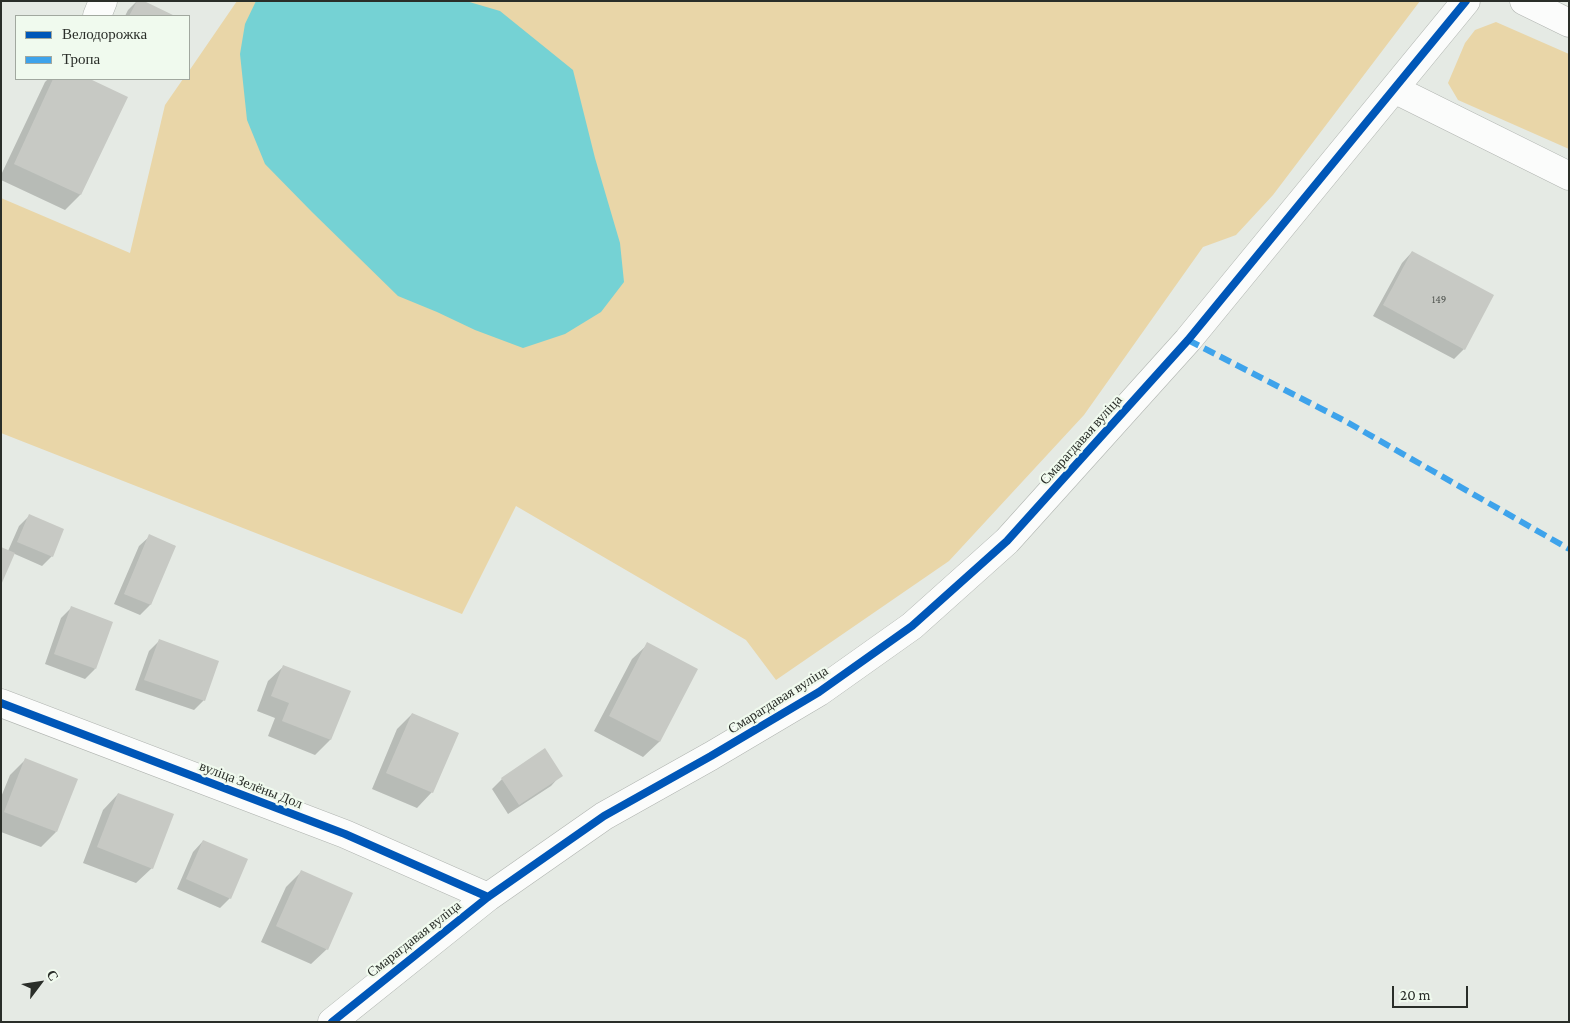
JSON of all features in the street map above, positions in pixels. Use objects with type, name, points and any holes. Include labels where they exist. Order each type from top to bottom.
[{"type":"street","points":[[97,15],[103,1]]},
{"type":"street","name":"Смарагдавая вуліца","points":[[332,1022],[488,897],[604,816],[819,692],[912,626],[1007,541],[1188,340],[1466,1]]},
{"type":"street","points":[[1524,1],[1569,23]]},
{"type":"street","points":[[1394,88],[1569,176]]},
{"type":"street","name":"вуліца Зелёны Дол","points":[[1,703],[345,834],[488,897]]},
{"type":"shaded area","points":[[237,1],[1420,1],[1273,195],[1236,235],[1203,247],[1084,415],[949,561],[776,680],[746,640],[516,506],[462,614],[1,433],[1,198],[130,253],[165,105],[182,80],[190,80],[190,70]]},
{"type":"shaded area","points":[[1496,22],[1569,54],[1569,149],[1458,100],[1448,83],[1465,43],[1475,30]]},
{"type":"water","points":[[256,1],[466,1],[500,11],[573,70],[595,158],[620,243],[624,282],[601,312],[565,334],[523,348],[475,330],[398,296],[265,164],[247,120],[240,54],[245,24]]},
{"type":"building","points":[[137,1],[144,1],[173,15],[130,15]]},
{"type":"building","points":[[53,80],[92,80],[128,97],[81,195],[14,164]]},
{"type":"building","points":[[1412,251],[1494,295],[1465,350],[1383,305]]},
{"type":"building","points":[[29,514],[64,529],[53,557],[17,542]]},
{"type":"building","points":[[149,534],[176,546],[151,605],[124,594]]},
{"type":"building","points":[[1,547],[15,553],[1,585]]},
{"type":"building","points":[[71,606],[113,622],[96,669],[54,654]]},
{"type":"building","points":[[159,639],[219,661],[205,701],[144,680]]},
{"type":"building","points":[[647,642],[698,669],[660,742],[609,716]]},
{"type":"building","points":[[283,665],[351,691],[331,740],[282,721],[289,703],[271,696]]},
{"type":"building","points":[[412,713],[459,733],[433,793],[386,773]]},
{"type":"building","points":[[545,748],[563,776],[519,805],[501,778]]},
{"type":"building","points":[[25,758],[78,779],[57,832],[4,812]]},
{"type":"building","points":[[118,793],[174,814],[153,869],[97,847]]},
{"type":"building","points":[[203,840],[248,859],[231,899],[186,879]]},
{"type":"building","points":[[301,870],[353,893],[328,950],[276,926]]},
{"type":"marked path","points":[[1188,340],[1347,422],[1569,549]]},
{"type":"cycle path","points":[[332,1022],[488,897],[604,816],[819,692],[912,626],[1007,541],[1188,340],[1466,1]]},
{"type":"cycle path","points":[[1,703],[345,834],[488,897]]}]
